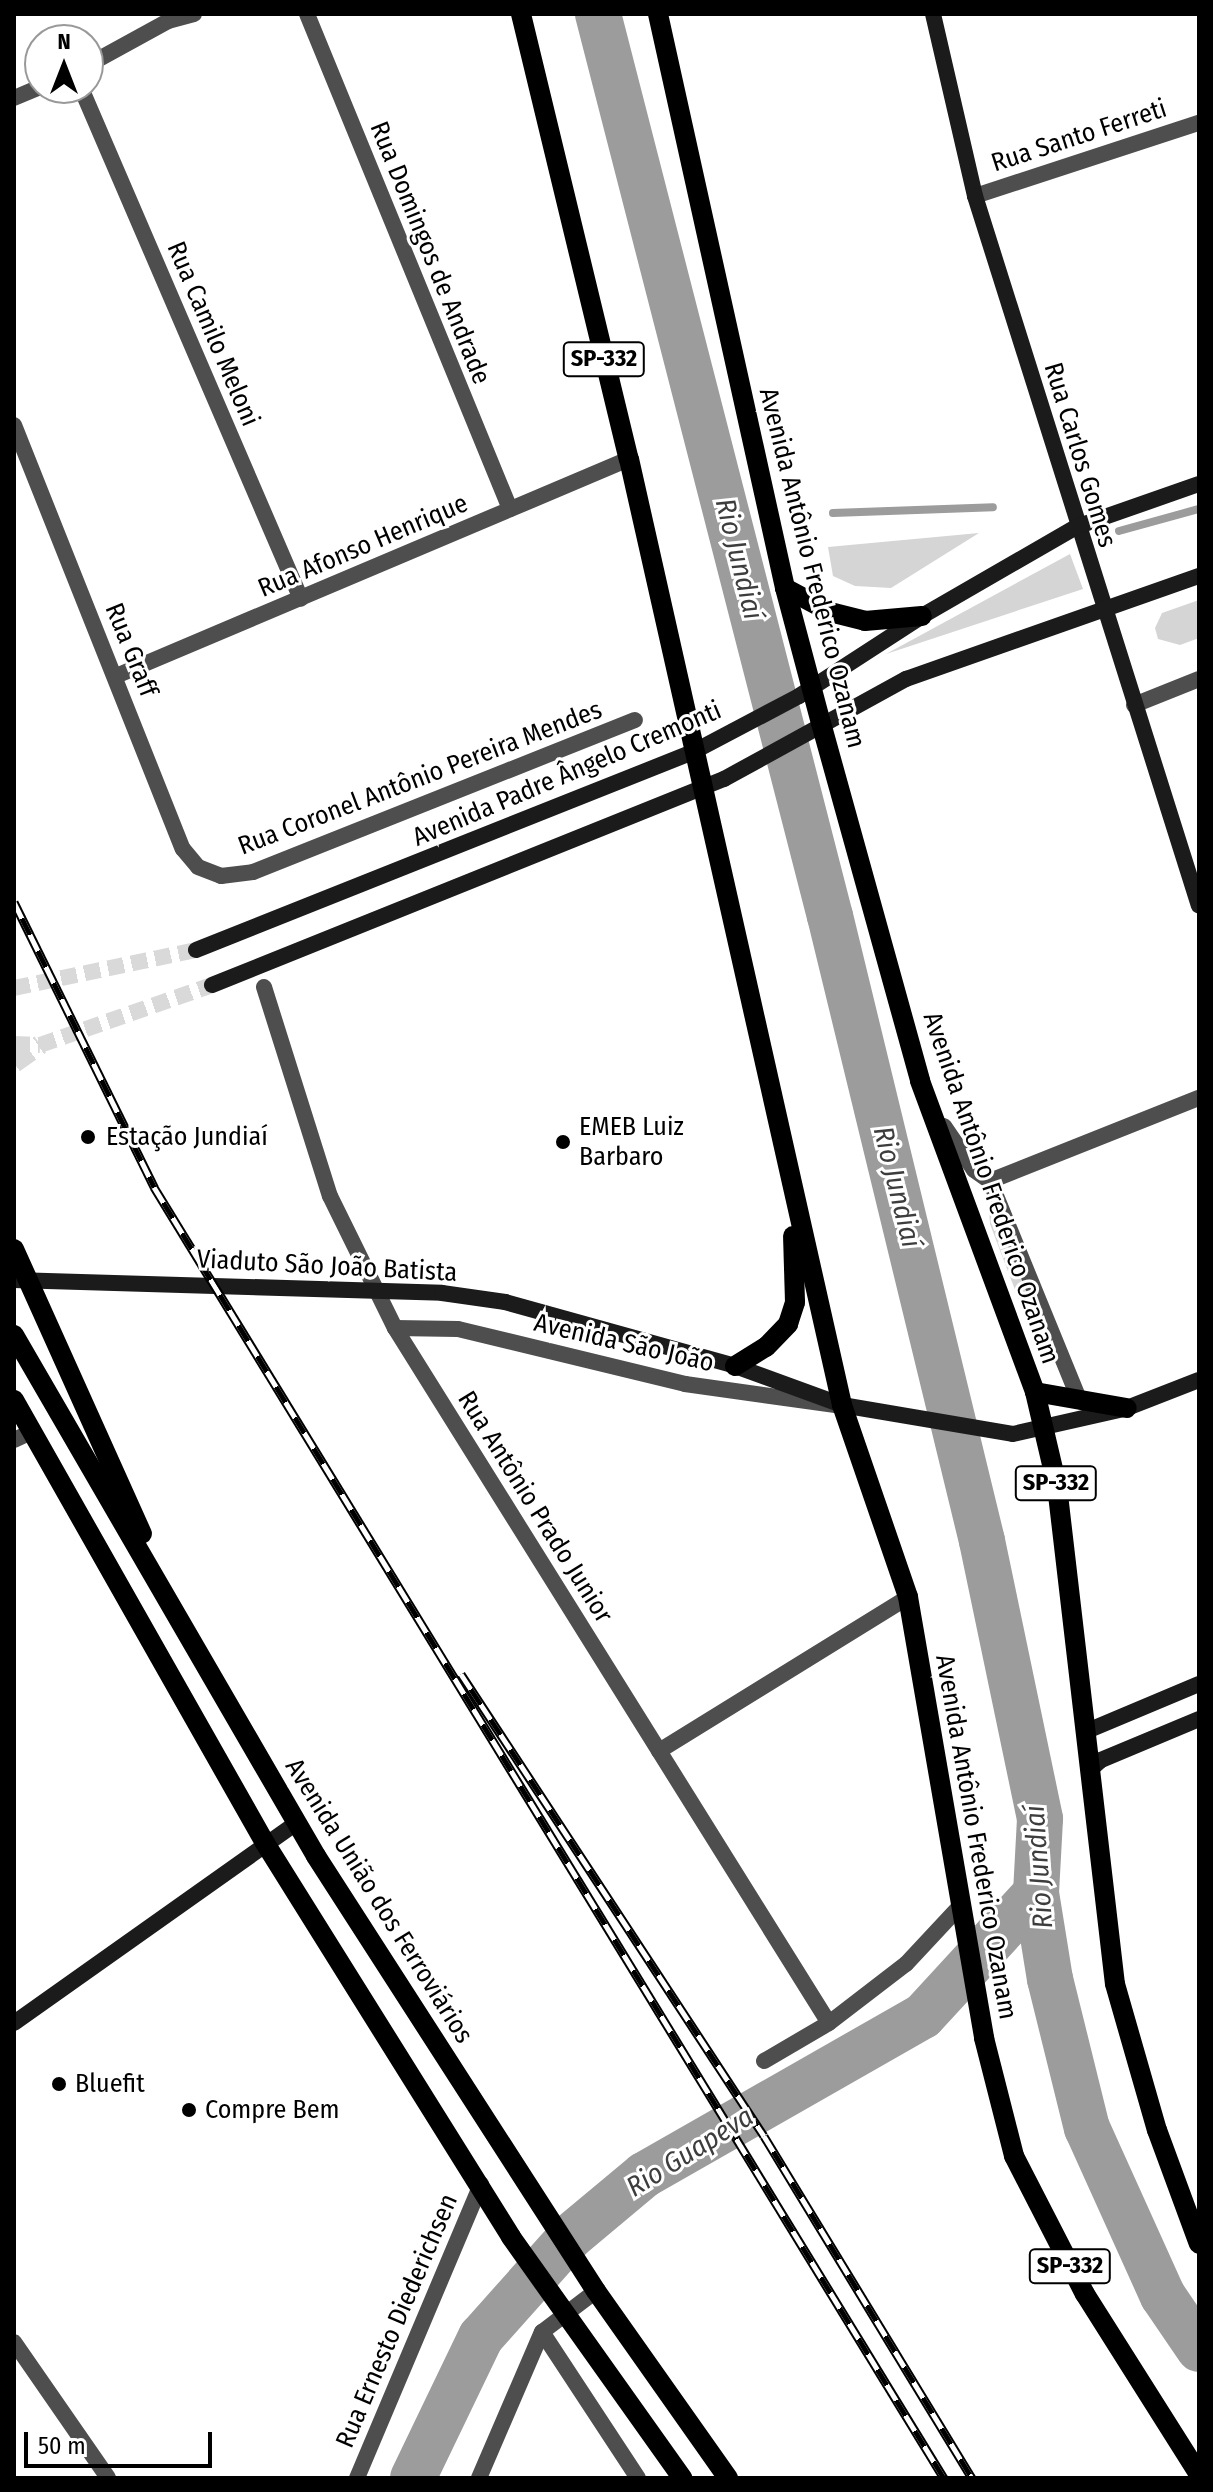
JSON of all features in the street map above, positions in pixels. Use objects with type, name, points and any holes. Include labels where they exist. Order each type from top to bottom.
[{"type":"main road","name":"Avenida Antônio Frederico Ozanam","points":[[521,14],[629,459],[842,1405],[908,1597],[984,2038],[1014,2156],[1085,2294],[1199,2474]]},
{"type":"main road","name":"Avenida Antônio Frederico Ozanam","points":[[658,14],[814,727],[920,1081],[1035,1392],[1045,1430],[1057,1486],[1115,1984],[1157,2130],[1199,2244]]},
{"type":"main road","name":"Rua Carlos Gomes","points":[[933,14],[975,196],[1076,527],[1199,906]]},
{"type":"main road","name":"Avenida Padre Ângelo Cremonti","points":[[196,950],[693,752],[806,692],[922,616],[1076,527],[1199,484]]},
{"type":"main road","points":[[212,985],[724,779],[906,679],[1199,576]]},
{"type":"main road","points":[[785,588],[830,612],[865,621],[922,616]]},
{"type":"main road","points":[[735,1366],[773,1340],[788,1324],[795,1302],[792,1192]]},
{"type":"main road","points":[[14,1249],[189,1637]]},
{"type":"main road","name":"Viaduto São João Batista","points":[[14,1280],[442,1293],[505,1302],[632,1338]]},
{"type":"main road","name":"Avenida União dos Ferroviários","points":[[14,1335],[296,1823],[579,2259],[596,2291],[728,2478]]},
{"type":"main road","name":"Avenida São João","points":[[632,1338],[735,1366],[842,1405],[889,1417],[1013,1434],[1045,1430],[1127,1408],[1199,1380]]},
{"type":"main road","points":[[1035,1392],[1127,1408]]},
{"type":"main road","points":[[14,1400],[22,1436],[265,1843],[481,2184],[511,2237],[682,2478]]},
{"type":"main road","points":[[1087,1731],[1199,1684]]},
{"type":"main road","points":[[1091,1769],[1101,1760],[1199,1719]]},
{"type":"main road","points":[[14,2023],[296,1823]]},
{"type":"street","points":[[104,56],[168,21],[194,14]]},
{"type":"street","name":"Rua Domingos de Andrade","points":[[307,14],[510,509]]},
{"type":"street","name":"Rua Camilo Meloni","points":[[88,104],[301,599]]},
{"type":"street","name":"Rua Santo Ferreti","points":[[975,196],[1199,123]]},
{"type":"street","name":"Rua Graff","points":[[14,425],[183,849],[198,867],[221,876]]},
{"type":"street","name":"Rua Afonso Henrique","points":[[116,676],[629,459]]},
{"type":"street","points":[[1134,705],[1199,679]]},
{"type":"street","name":"Rua Coronel Antônio Pereira Mendes","points":[[221,876],[253,872],[635,720]]},
{"type":"street","name":"Rua Antônio Prado Junior","points":[[264,987],[330,1196],[395,1328],[829,2023]]},
{"type":"street","points":[[920,1081],[955,1146],[990,1181],[1080,1401]]},
{"type":"street","points":[[990,1181],[1199,1098]]},
{"type":"street","name":"Avenida São João","points":[[395,1328],[458,1329],[685,1384],[842,1405]]},
{"type":"street","points":[[659,1751],[908,1597]]},
{"type":"street","points":[[764,2061],[829,2023],[906,1964],[960,1906]]},
{"type":"street","name":"Rua Ernesto Diederichsen","points":[[357,2478],[481,2184]]},
{"type":"street","points":[[479,2478],[542,2332],[563,2311],[596,2291]]},
{"type":"street","points":[[542,2332],[638,2478]]},
{"type":"street","points":[[14,2342],[108,2478]]},
{"type":"shaded area","points":[[979,533],[891,588],[855,586],[833,576],[828,547]]},
{"type":"shaded area","points":[[1070,554],[1083,589],[886,654]]},
{"type":"shaded area","points":[[1199,600],[1199,638],[1180,645],[1158,639],[1155,628],[1162,613]]},
{"type":"shaded area","points":[[989,1207],[1002,1210],[1055,1355],[1048,1360],[1036,1345],[990,1224]]},
{"type":"waterway","name":"Rio Jundiaí","points":[[598,14],[830,916],[982,1541],[1040,1819],[1036,1893],[1050,1979],[1087,2128],[1163,2296],[1199,2349]]},
{"type":"waterway","points":[[833,513],[993,507]]},
{"type":"waterway","points":[[1119,531],[1199,509]]},
{"type":"waterway","name":"Rio Guapeva","points":[[413,2478],[481,2337],[571,2236],[644,2175],[923,2016],[1036,1893]]},
{"type":"tunnel","points":[[14,988],[196,950]]},
{"type":"tunnel","points":[[14,1044],[40,1045],[212,985]]},
{"type":"tunnel","points":[[14,1063],[40,1045]]},
{"type":"railway","points":[[14,902],[154,1187],[944,2478]]},
{"type":"railway","points":[[461,1674],[764,2136],[972,2478]]},
{"type":"place","name":"Estação Jundiaí","points":[[88,1137]]},
{"type":"place","name":"EMEB Luiz Barbaro","points":[[563,1142]]},
{"type":"place","name":"Bluefit","points":[[59,2084]]},
{"type":"place","name":"Compre Bem","points":[[189,2110]]}]
